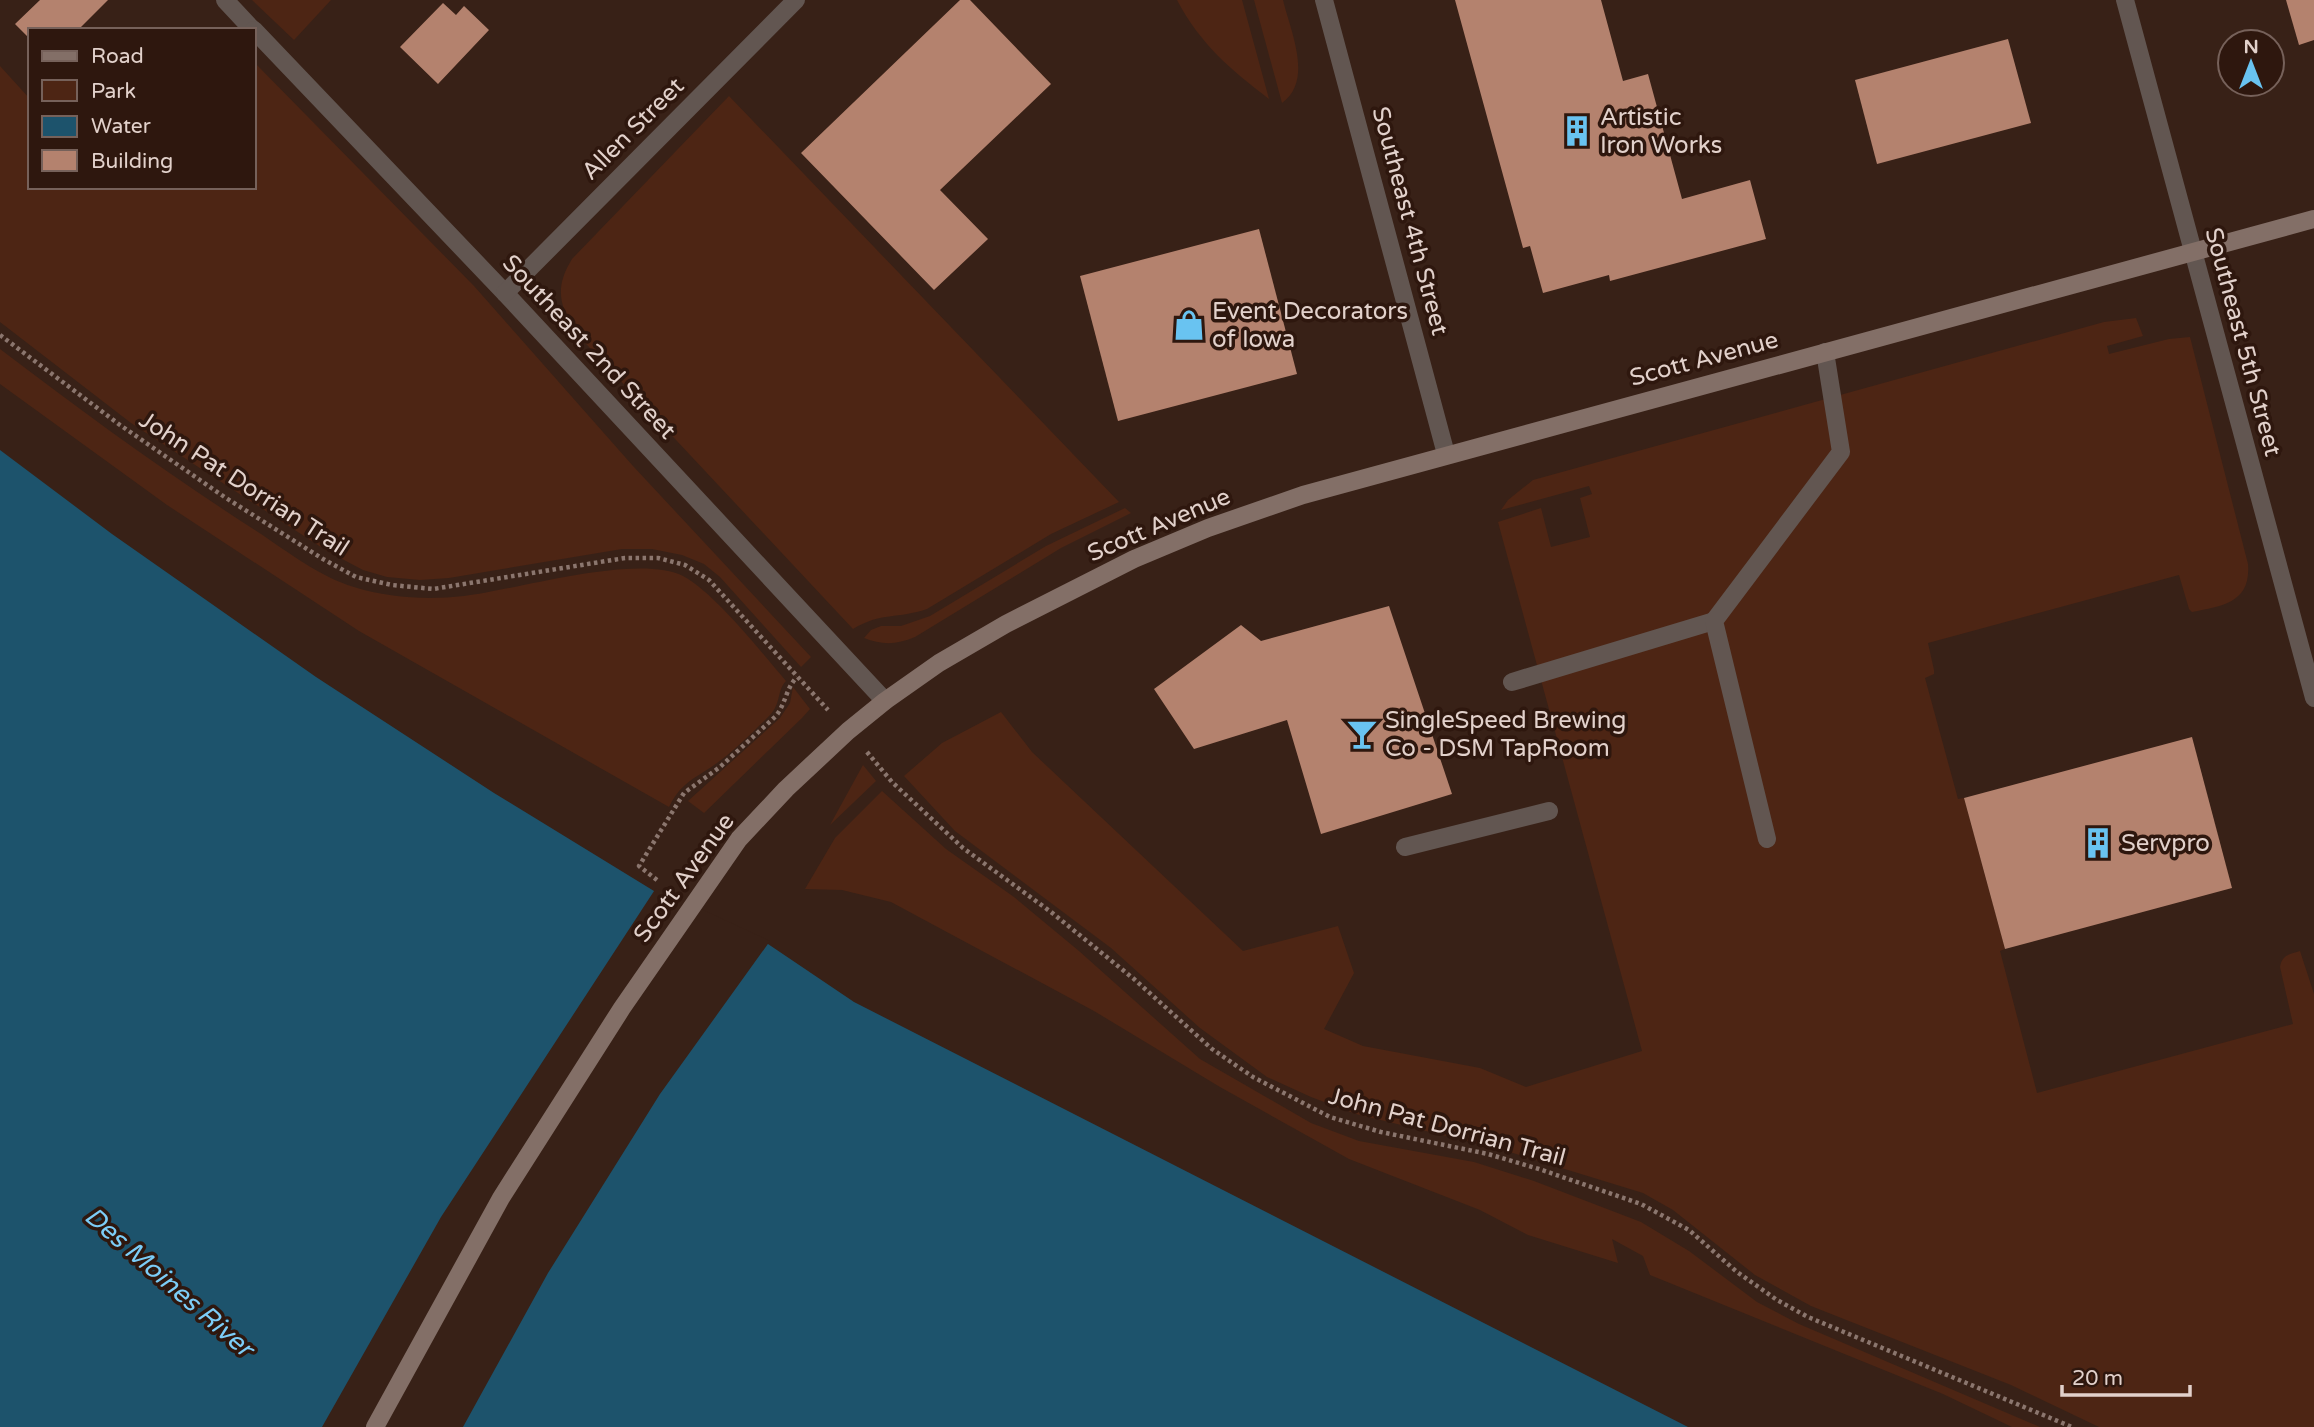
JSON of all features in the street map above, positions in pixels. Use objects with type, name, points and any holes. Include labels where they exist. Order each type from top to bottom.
[{"type":"main road","name":"Scott Avenue","points":[[375,1427],[501,1198],[622,1008],[739,839],[786,789],[848,731],[939,663],[1006,624],[1134,559],[1208,528],[1296,497],[2314,219]]},
{"type":"street","name":"Southeast 2nd Street","points":[[225,0],[252,28]]},
{"type":"street","name":"Allen Street","points":[[505,293],[796,0]]},
{"type":"street","name":"Southeast 4th Street","points":[[1324,0],[1446,454]]},
{"type":"street","name":"Southeast 5th Street","points":[[2125,0],[2314,698]]},
{"type":"street","name":"Southeast 2nd Street","points":[[256,32],[505,293],[885,701]]},
{"type":"street","points":[[1512,682],[1714,621],[1841,452],[1825,352]]},
{"type":"street","points":[[1714,621],[1767,839]]},
{"type":"street","points":[[1405,846],[1549,811]]},
{"type":"path","name":"John Pat Dorrian Trail","points":[[0,335],[120,425],[226,498],[356,577],[392,585],[433,589],[625,558],[658,558],[685,565],[709,580],[815,697]]},
{"type":"path","points":[[657,880],[639,866],[684,793],[720,766],[776,716],[783,706],[789,685],[797,677]]},
{"type":"path","name":"John Pat Dorrian Trail","points":[[875,761],[892,782],[963,848],[1051,912],[1134,979],[1212,1049],[1253,1077],[1330,1117],[1381,1132],[1513,1161],[1641,1204],[1689,1230],[1737,1272],[1777,1300],[1808,1317],[2072,1427]]},
{"type":"green space","points":[[252,0],[331,0],[294,40]]},
{"type":"green space","points":[[1177,0],[1242,0],[1269,99],[1217,55],[1196,30]]},
{"type":"green space","points":[[1254,0],[1283,0],[1294,40],[1297,81],[1292,93],[1282,103]]},
{"type":"green space","points":[[256,64],[474,286],[633,466],[811,657],[801,667],[720,577],[704,564],[682,555],[652,549],[622,549],[449,578],[420,580],[387,577],[363,570],[327,551],[131,423],[0,322],[0,66],[28,97],[28,189],[256,189]]},
{"type":"green space","points":[[729,96],[1119,502],[1051,534],[927,609],[872,620],[853,629],[574,331],[562,303],[563,278],[572,259]]},
{"type":"green space","points":[[2136,318],[2143,336],[2107,346],[2109,354],[2169,339],[2190,337],[2248,564],[2245,587],[2233,600],[2225,604],[2192,612],[2179,575],[1928,643],[1934,674],[1925,678],[1958,799],[1964,798],[2005,949],[2000,951],[2037,1093],[2293,1024],[2280,967],[2285,957],[2300,951],[2314,994],[2314,1427],[2099,1427],[2011,1385],[1811,1306],[1755,1275],[1673,1210],[1643,1193],[1500,1149],[1356,1114],[1267,1077],[1200,1028],[1111,948],[955,831],[904,776],[942,743],[1001,712],[1032,752],[1243,951],[1338,926],[1354,973],[1324,1029],[1363,1046],[1480,1068],[1526,1087],[1642,1051],[1498,522],[1541,508],[1551,547],[1590,537],[1580,498],[1592,494],[1589,486],[1501,510],[1508,500],[1533,480],[2104,322]]},
{"type":"green space","points":[[0,349],[192,488],[304,563],[341,583],[395,596],[437,598],[464,596],[607,571],[663,570],[683,576],[696,584],[723,609],[786,681],[776,706],[734,750],[680,790],[669,807],[359,631],[167,505],[0,384]]},
{"type":"green space","points":[[1125,508],[1131,513],[1061,548],[915,637],[889,643],[864,638],[871,630],[881,626],[901,626],[930,616],[1046,546]]},
{"type":"green space","points":[[793,687],[810,709],[802,718],[704,813],[688,801],[780,718],[790,703]]},
{"type":"green space","points":[[863,765],[876,781],[830,825]]},
{"type":"green space","points":[[882,791],[946,849],[1014,897],[1079,951],[1200,1059],[1311,1123],[1359,1141],[1474,1162],[1534,1181],[1641,1222],[1689,1251],[1757,1302],[1799,1324],[2040,1427],[2012,1427],[1943,1394],[1650,1275],[1643,1256],[1612,1239],[1618,1263],[1528,1235],[1480,1210],[1349,1159],[1220,1087],[1094,1011],[891,902],[842,890],[805,889],[835,838]]},
{"type":"water","name":"Des Moines River","points":[[0,450],[112,534],[316,677],[494,793],[654,891],[768,944],[854,1002],[1688,1427],[0,1427]]},
{"type":"pier","points":[[656,888],[770,941],[660,1094],[548,1273],[463,1427],[322,1427],[441,1217]]},
{"type":"building","points":[[40,0],[108,0],[80,28],[28,28],[28,37],[15,24]]},
{"type":"building","points":[[960,0],[970,0],[1051,84],[940,190],[988,239],[934,290],[801,153]]},
{"type":"building","name":"Artistic Iron Works","points":[[1455,0],[1601,0],[1623,81],[1648,74],[1682,199],[1750,180],[1766,239],[1610,281],[1609,275],[1543,293],[1530,246],[1523,248]]},
{"type":"building","points":[[2286,0],[2314,0],[2314,40],[2299,45]]},
{"type":"building","points":[[443,3],[456,15],[464,6],[489,30],[438,84],[400,47]]},
{"type":"building","points":[[2008,39],[2031,123],[1877,164],[1855,80]]},
{"type":"building","name":"Event Decorators of Iowa","points":[[1259,229],[1297,374],[1118,421],[1080,276]]},
{"type":"building","name":"SingleSpeed Brewing Co - DSM TapRoom","points":[[1389,606],[1452,794],[1321,834],[1287,720],[1194,749],[1154,689],[1241,625],[1261,641]]},
{"type":"building","name":"Servpro","points":[[2192,737],[2232,888],[2005,949],[1964,798]]},
{"type":"place","name":"Artistic Iron Works","points":[[1577,131]]},
{"type":"place","name":"Event Decorators of Iowa","points":[[1189,325]]},
{"type":"place","name":"SingleSpeed Brewing Co - DSM TapRoom","points":[[1362,734]]},
{"type":"place","name":"Servpro","points":[[2098,843]]}]
